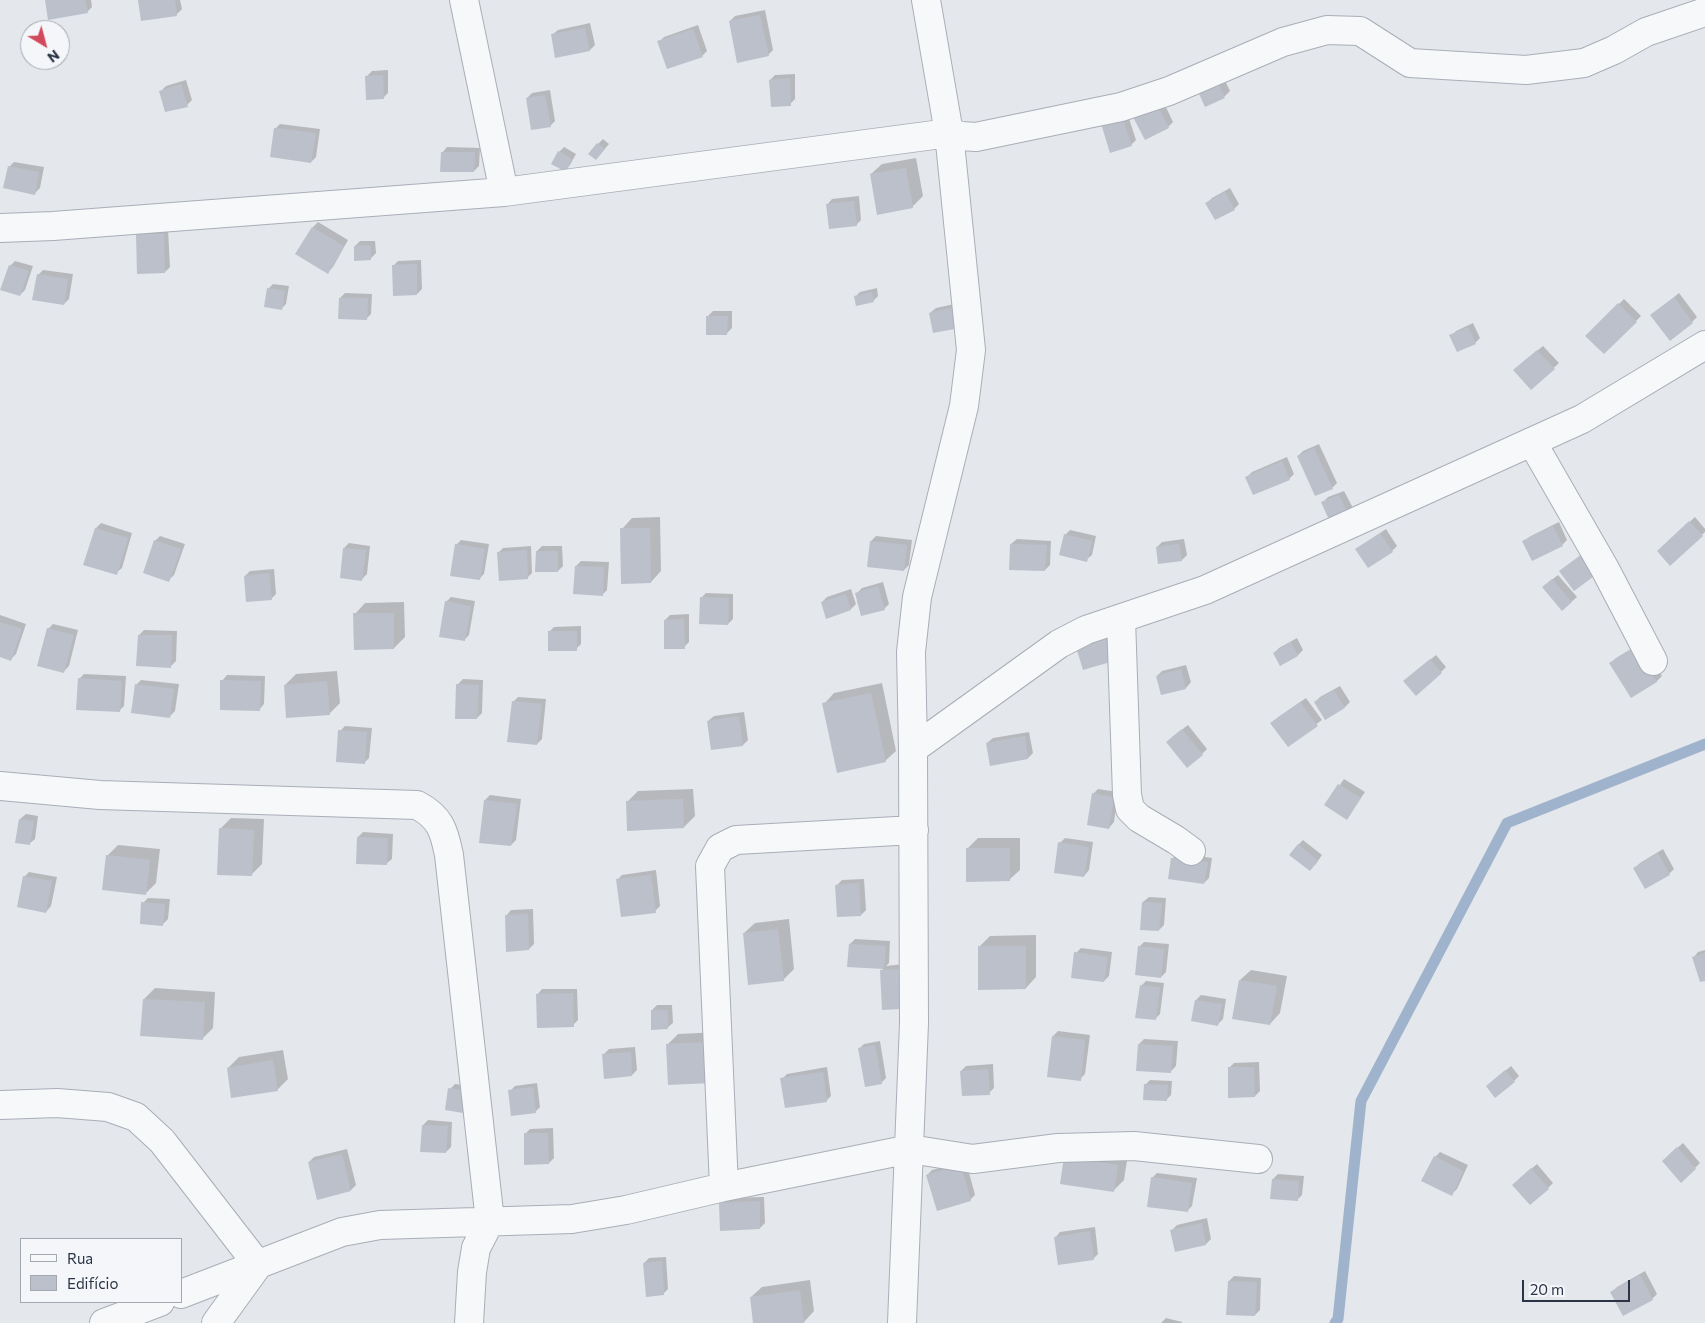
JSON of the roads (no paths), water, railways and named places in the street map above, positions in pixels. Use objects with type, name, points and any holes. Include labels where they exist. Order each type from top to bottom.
[{"type":"street","points":[[464,0],[504,192]]},
{"type":"street","points":[[902,1323],[914,1023],[914,830],[911,652],[917,597],[964,406],[971,350],[949,133],[926,0]]},
{"type":"street","points":[[0,228],[63,226],[504,192],[949,133],[962,136],[976,136],[1121,107],[1169,91],[1283,42],[1327,30],[1360,31],[1410,63],[1526,70],[1584,63],[1614,50],[1646,32],[1705,12]]},
{"type":"street","points":[[913,749],[1059,644],[1086,630],[1205,590],[1582,419],[1705,344]]},
{"type":"street","points":[[1532,442],[1605,570],[1653,661]]},
{"type":"street","points":[[1121,619],[1127,796],[1130,809],[1139,818],[1191,851]]},
{"type":"street","points":[[0,786],[100,795],[417,805],[431,812],[445,834],[449,855],[490,1221],[476,1248],[472,1272],[469,1323]]},
{"type":"street","points":[[724,1187],[710,866],[720,848],[736,840],[914,830]]},
{"type":"street","points":[[0,1105],[57,1103],[108,1107],[136,1117],[162,1141],[258,1265]]},
{"type":"street","points":[[182,1294],[342,1232],[380,1225],[572,1219],[626,1210],[724,1187],[910,1149],[973,1160],[1058,1148],[1134,1146],[1258,1158]]},
{"type":"street","points":[[216,1323],[258,1265]]},
{"type":"street","points":[[104,1323],[157,1303]]},
{"type":"waterway","points":[[1335,1323],[1338,1319],[1361,1101],[1507,823],[1705,744]]}]
